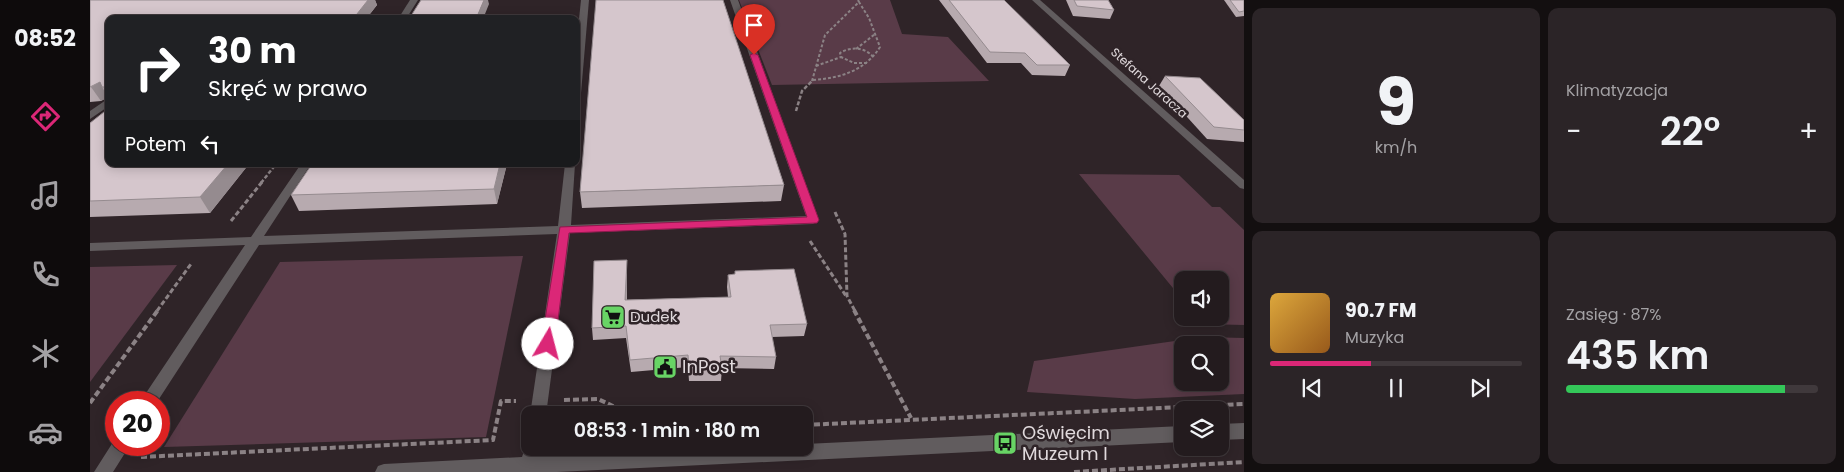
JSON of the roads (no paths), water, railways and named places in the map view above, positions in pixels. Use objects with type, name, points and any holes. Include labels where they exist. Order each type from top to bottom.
[{"type":"street","points":[[405,15],[414,0]]},
{"type":"street","points":[[580,52],[585,0]]},
{"type":"street","points":[[90,247],[813,220],[734,0]]},
{"type":"street","name":"Stefana Jaracza","points":[[1036,0],[1244,186]]},
{"type":"street","points":[[90,116],[105,104]]},
{"type":"street","points":[[155,391],[304,167]]},
{"type":"street","points":[[539,406],[564,230],[570,167]]},
{"type":"street","points":[[1229,432],[1244,431]]},
{"type":"street","points":[[384,472],[529,469],[1174,434]]},
{"type":"street","points":[[529,469],[531,456]]},
{"type":"place","name":"Dudek","points":[[613,317]]},
{"type":"place","name":"InPost","points":[[665,367]]},
{"type":"place","name":"Oświęcim Muzeum I","points":[[1005,443]]}]
